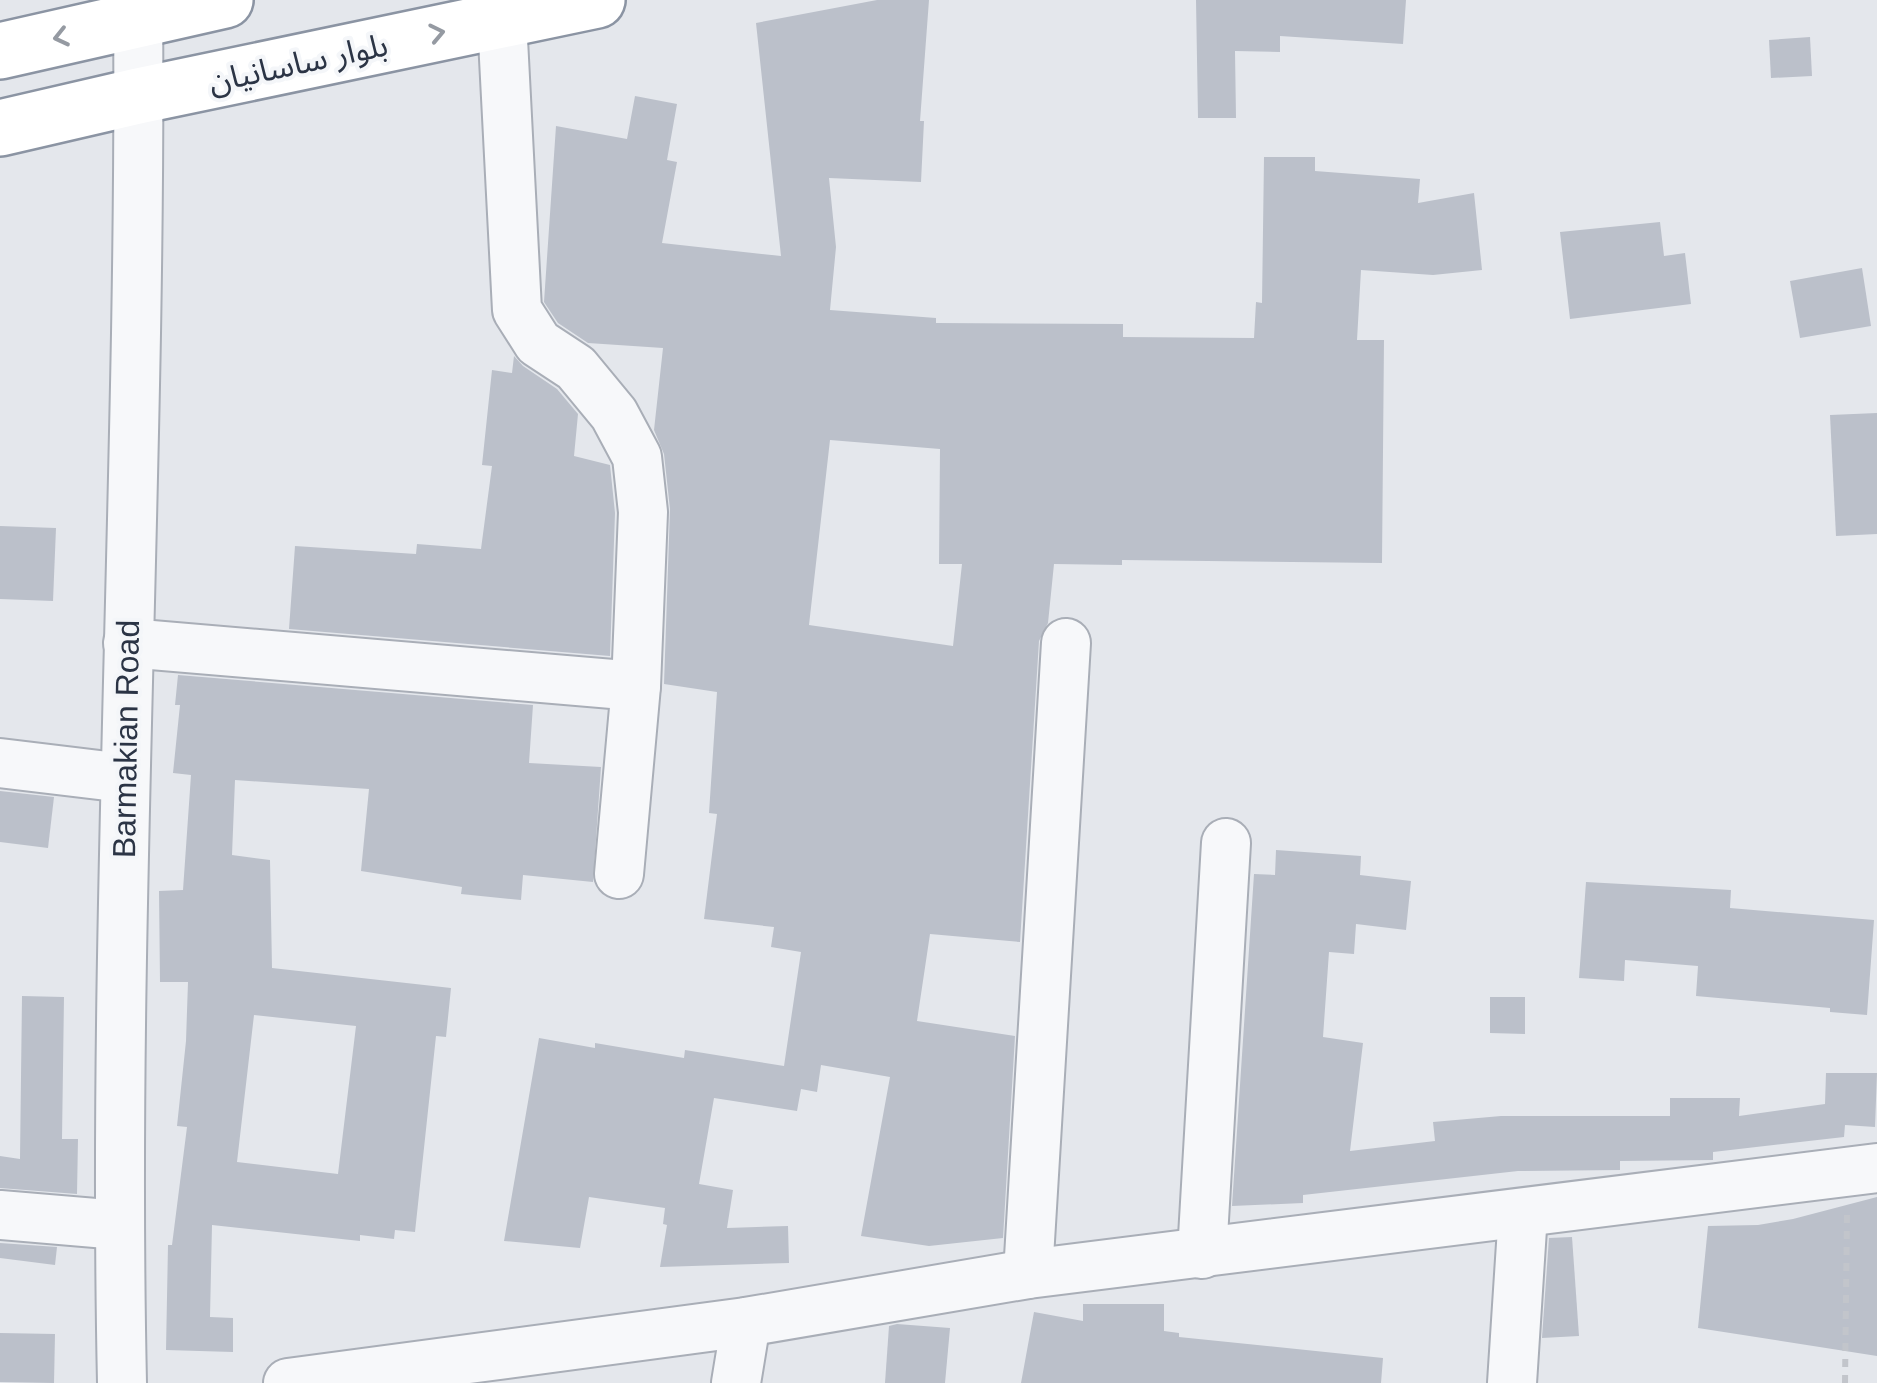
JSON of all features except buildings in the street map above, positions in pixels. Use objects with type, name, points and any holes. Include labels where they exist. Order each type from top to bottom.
[{"type":"highway","points":[[0,52],[138,10],[225,0]]},
{"type":"highway","name":"بلوار ساسانیان","points":[[0,128],[597,0]]},
{"type":"street","name":"Barmakian Road","points":[[122,1383],[118,1225],[138,10]]},
{"type":"street","points":[[502,20],[517,310],[538,344],[576,368],[614,414],[637,457],[643,512],[636,686],[618,874]]},
{"type":"street","points":[[128,643],[636,686]]},
{"type":"street","points":[[1028,1274],[1066,643]]},
{"type":"street","points":[[0,763],[124,778]]},
{"type":"street","points":[[1202,1254],[1226,843]]},
{"type":"street","points":[[288,1383],[746,1322],[1028,1274],[1862,1170]]},
{"type":"street","points":[[1512,1383],[1522,1213]]},
{"type":"street","points":[[0,1216],[118,1225]]},
{"type":"street","points":[[736,1383],[746,1322]]},
{"type":"path","points":[[1846,1383],[1862,1170]]}]
